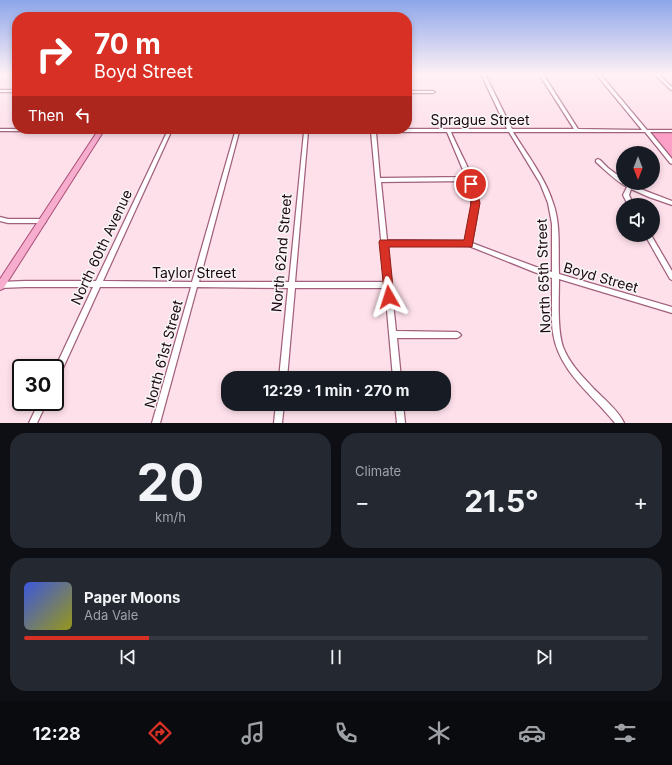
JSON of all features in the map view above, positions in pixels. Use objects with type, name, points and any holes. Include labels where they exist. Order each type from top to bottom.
[{"type":"main road","points":[[0,286],[99,134]]},
{"type":"street","name":"North 65th Street","points":[[493,94],[510,130],[542,183],[551,203],[555,224],[556,332],[559,348],[568,366],[578,380],[620,423]]},
{"type":"street","points":[[553,94],[577,131]]},
{"type":"street","points":[[615,94],[672,162]]},
{"type":"street","name":"Sprague Street","points":[[0,130],[12,130]]},
{"type":"street","name":"Sprague Street","points":[[412,130],[672,131]]},
{"type":"street","points":[[448,130],[473,190],[475,203],[469,244]]},
{"type":"street","name":"North 60th Avenue","points":[[63,359],[168,134]]},
{"type":"street","name":"North 61st Street","points":[[156,423],[237,134]]},
{"type":"street","name":"North 62nd Street","points":[[284,371],[306,134]]},
{"type":"street","points":[[373,134],[396,371]]},
{"type":"street","points":[[598,161],[616,178]]},
{"type":"street","points":[[378,180],[469,179]]},
{"type":"street","points":[[636,190],[672,203]]},
{"type":"street","points":[[0,219],[8,221],[42,221]]},
{"type":"street","name":"Boyd Street","points":[[384,242],[469,244],[556,276],[672,310]]},
{"type":"street","points":[[652,242],[672,277]]},
{"type":"street","name":"Taylor Street","points":[[0,286],[98,284],[388,285]]},
{"type":"street","points":[[393,334],[457,335]]},
{"type":"street","points":[[33,423],[39,411]]},
{"type":"street","points":[[278,423],[279,411]]},
{"type":"street","points":[[400,411],[401,423]]},
{"type":"shaded area","points":[[649,132],[672,132],[672,159]]},
{"type":"route","points":[[389,297],[384,242],[469,244],[475,212],[475,198],[471,184]]}]
